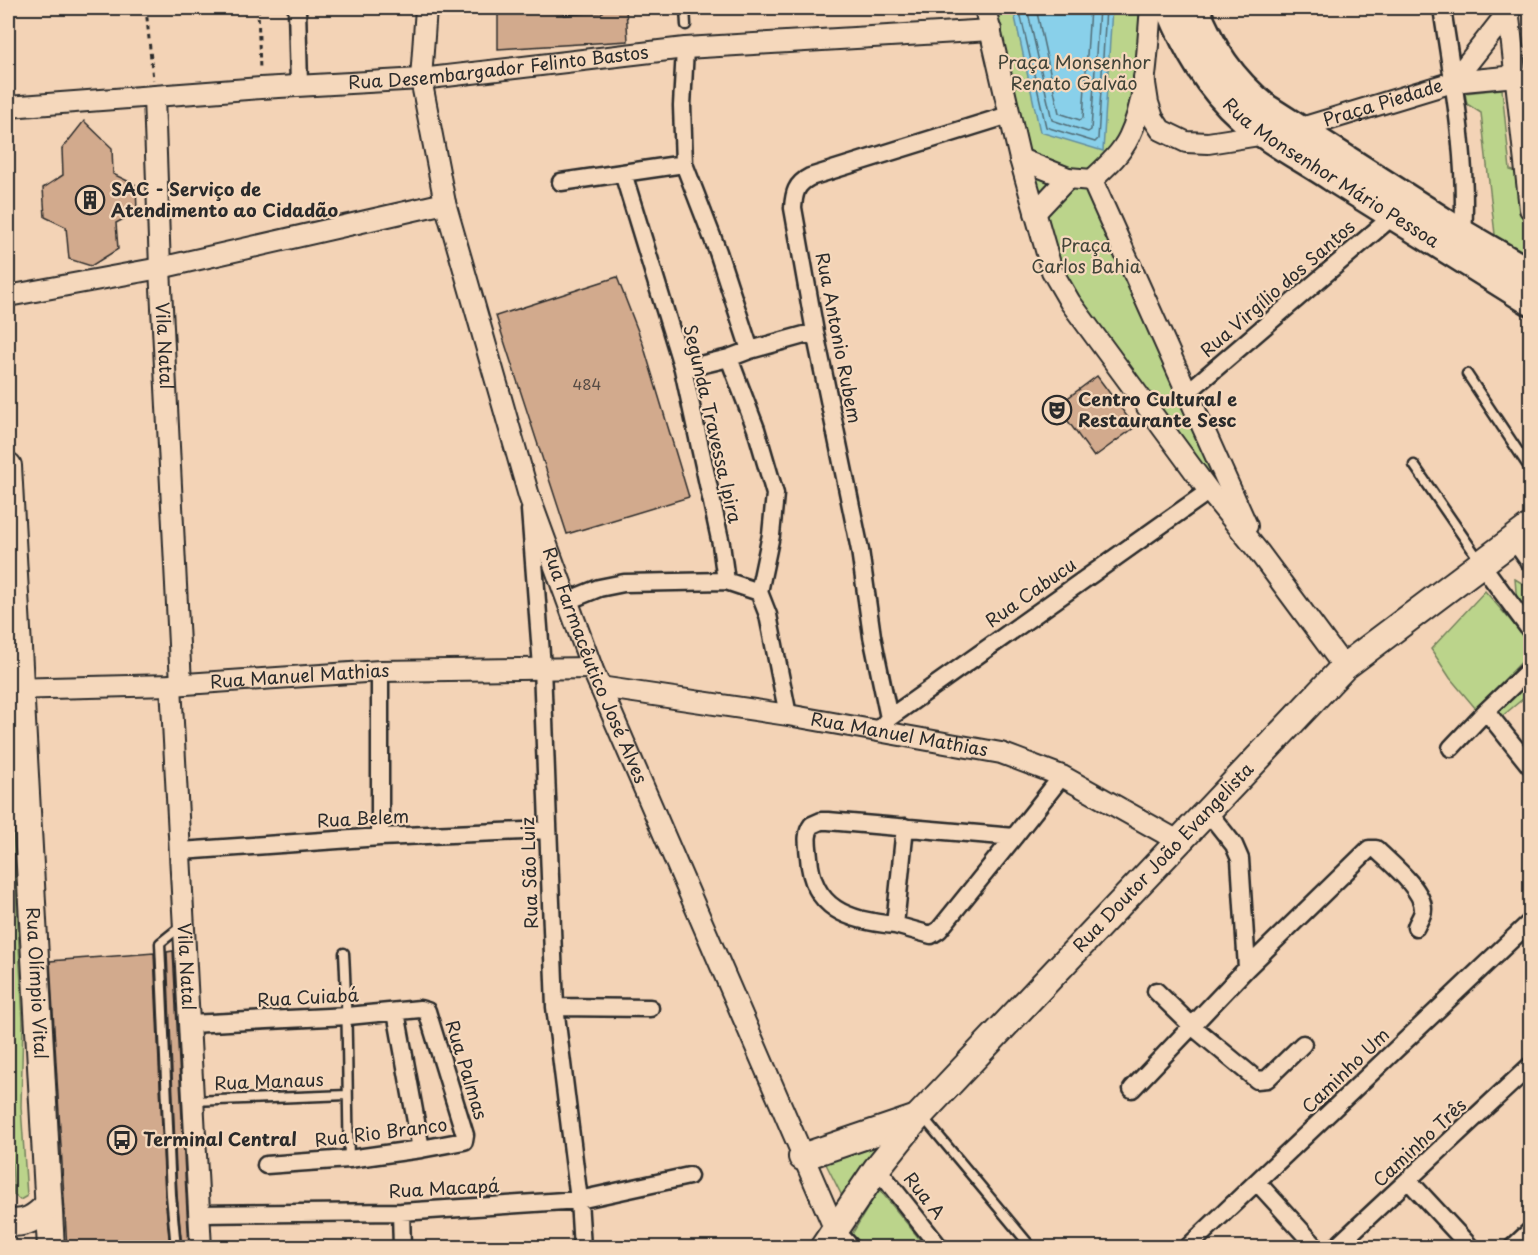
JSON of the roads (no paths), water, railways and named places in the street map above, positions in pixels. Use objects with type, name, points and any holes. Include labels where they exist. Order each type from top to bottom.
[{"type":"highway","name":"Rua Monsenhor Mário Pessoa","points":[[1170,8],[1193,57],[1207,78],[1242,117],[1263,133],[1530,301]]},
{"type":"highway","name":"Rua Monsenhor Mário Pessoa","points":[[1195,8],[1206,34],[1234,79],[1259,102],[1463,234],[1530,273]]},
{"type":"main road","name":"Rua Olímpio Vital","points":[[8,466],[13,688],[51,1248]]},
{"type":"main road","name":"Rua Doutor João Evangelista","points":[[836,1242],[877,1168],[919,1116],[1344,667],[1522,533]]},
{"type":"main road","points":[[802,1157],[919,1116]]},
{"type":"main road","points":[[8,1222],[23,1222],[35,1218],[48,1205]]},
{"type":"street","points":[[297,8],[299,85]]},
{"type":"street","name":"Rua Farmacêutico José Alves","points":[[426,8],[421,79],[445,203],[529,496],[592,668],[802,1157],[836,1242]]},
{"type":"street","points":[[985,8],[1020,159],[1052,271],[1070,302],[1209,491],[1258,550],[1344,667]]},
{"type":"street","points":[[1020,159],[1068,178],[1092,180],[1111,162],[1129,137],[1137,115],[1144,77],[1151,8]]},
{"type":"street","points":[[1442,8],[1453,82],[1465,201],[1463,234]]},
{"type":"street","points":[[1508,10],[1530,209]]},
{"type":"street","name":"Praça Piedade","points":[[1298,129],[1453,82],[1508,10]]},
{"type":"street","name":"Rua Desembargador Felinto Bastos","points":[[8,107],[261,87],[421,79],[685,48],[991,30]]},
{"type":"street","points":[[685,48],[682,106],[684,165],[718,252],[750,350]]},
{"type":"street","points":[[1453,82],[1516,76]]},
{"type":"street","points":[[1144,77],[1153,118],[1161,130],[1186,142],[1208,143],[1298,129]]},
{"type":"street","name":"Vila Natal","points":[[154,97],[181,851],[201,1248]]},
{"type":"street","name":"Rua Antonio Rubem","points":[[884,724],[860,550],[815,332],[793,208],[794,195],[801,182],[873,156],[1009,115]]},
{"type":"street","points":[[561,182],[684,165]]},
{"type":"street","name":"Segunda Travessa Ipira","points":[[623,173],[683,369],[721,544],[726,581]]},
{"type":"street","points":[[1035,213],[1068,178]]},
{"type":"street","points":[[1092,180],[1258,550]]},
{"type":"street","points":[[8,296],[160,268],[445,203]]},
{"type":"street","name":"Rua Virgílio dos Santos","points":[[1188,392],[1393,216]]},
{"type":"street","points":[[683,369],[729,358],[815,332]]},
{"type":"street","points":[[729,358],[756,429],[774,494],[771,535],[759,592],[768,615],[788,715]]},
{"type":"street","name":"Rua Cabucu","points":[[884,724],[1209,491]]},
{"type":"street","name":"Rua São Luiz","points":[[529,496],[542,667],[555,1007],[579,1200],[582,1248]]},
{"type":"street","points":[[1522,533],[1530,563]]},
{"type":"street","points":[[1482,565],[1530,630]]},
{"type":"street","points":[[567,601],[599,588],[624,583],[726,581],[759,592]]},
{"type":"street","name":"Rua Manuel Mathias","points":[[13,688],[176,684],[380,671],[592,668]]},
{"type":"street","points":[[1451,748],[1530,669]]},
{"type":"street","points":[[380,671],[381,837]]},
{"type":"street","name":"Rua Manuel Mathias","points":[[600,687],[788,715],[884,724],[1001,753],[1062,776],[1180,842]]},
{"type":"street","points":[[1486,711],[1530,766]]},
{"type":"street","points":[[1014,837],[820,821],[812,825],[807,836],[811,876],[824,900],[834,909],[860,920],[895,924],[931,935],[937,932],[1014,837],[1062,776]]},
{"type":"street","points":[[1208,812],[1234,845],[1240,859],[1246,968]]},
{"type":"street","points":[[895,924],[905,827]]},
{"type":"street","name":"Rua Belem","points":[[181,851],[381,837],[548,830]]},
{"type":"street","points":[[1132,1089],[1246,968],[1371,848],[1376,849],[1420,896],[1423,913],[1416,927]]},
{"type":"street","name":"Caminho Um","points":[[1187,1248],[1530,922]]},
{"type":"street","points":[[1156,991],[1192,1026],[1257,1080],[1267,1079],[1303,1044]]},
{"type":"street","points":[[555,1007],[650,1008]]},
{"type":"street","name":"Rua Cuiabá","points":[[190,1024],[348,1016],[423,1009],[427,1011]]},
{"type":"street","name":"Rua Palmas","points":[[427,1011],[465,1135],[464,1141]]},
{"type":"street","points":[[396,1012],[421,1149]]},
{"type":"street","name":"Caminho Três","points":[[1335,1248],[1530,1066]]},
{"type":"street","name":"Rua Rio Branco","points":[[266,1165],[349,1159],[464,1141]]},
{"type":"street","name":"Rua A","points":[[877,1168],[940,1248]]},
{"type":"street","name":"Rua Macapá","points":[[199,1214],[401,1212],[579,1200],[689,1176]]},
{"type":"street","points":[[1408,1180],[1471,1248]]},
{"type":"street","points":[[1257,1182],[1317,1248]]},
{"type":"street","points":[[401,1212],[402,1248]]},
{"type":"street","points":[[1512,1248],[1530,1231]]},
{"type":"lane","points":[[685,8],[686,26]]},
{"type":"lane","points":[[1467,374],[1530,469]]},
{"type":"lane","points":[[1414,465],[1482,565]]},
{"type":"lane","points":[[176,1248],[171,1195],[160,943],[175,931],[185,929]]},
{"type":"lane","points":[[344,954],[348,1016],[349,1159]]},
{"type":"lane","name":"Rua Manaus","points":[[193,1101],[347,1095]]},
{"type":"lane","points":[[919,1116],[1032,1248]]},
{"type":"water","points":[[1013,8],[1112,8],[1103,151],[1040,132]]},
{"type":"place","name":"SAC - Serviço de Atendimento ao Cidadão","points":[[90,200]]},
{"type":"place","name":"Centro Cultural e Restaurante Sesc","points":[[1057,410]]},
{"type":"place","name":"Terminal Central","points":[[122,1140]]},
{"type":"park label","name":"Praça Monsenhor Renato Galvão","points":[[1074,73]]},
{"type":"park label","name":"Praça Carlos Bahia","points":[[1086,256]]}]
